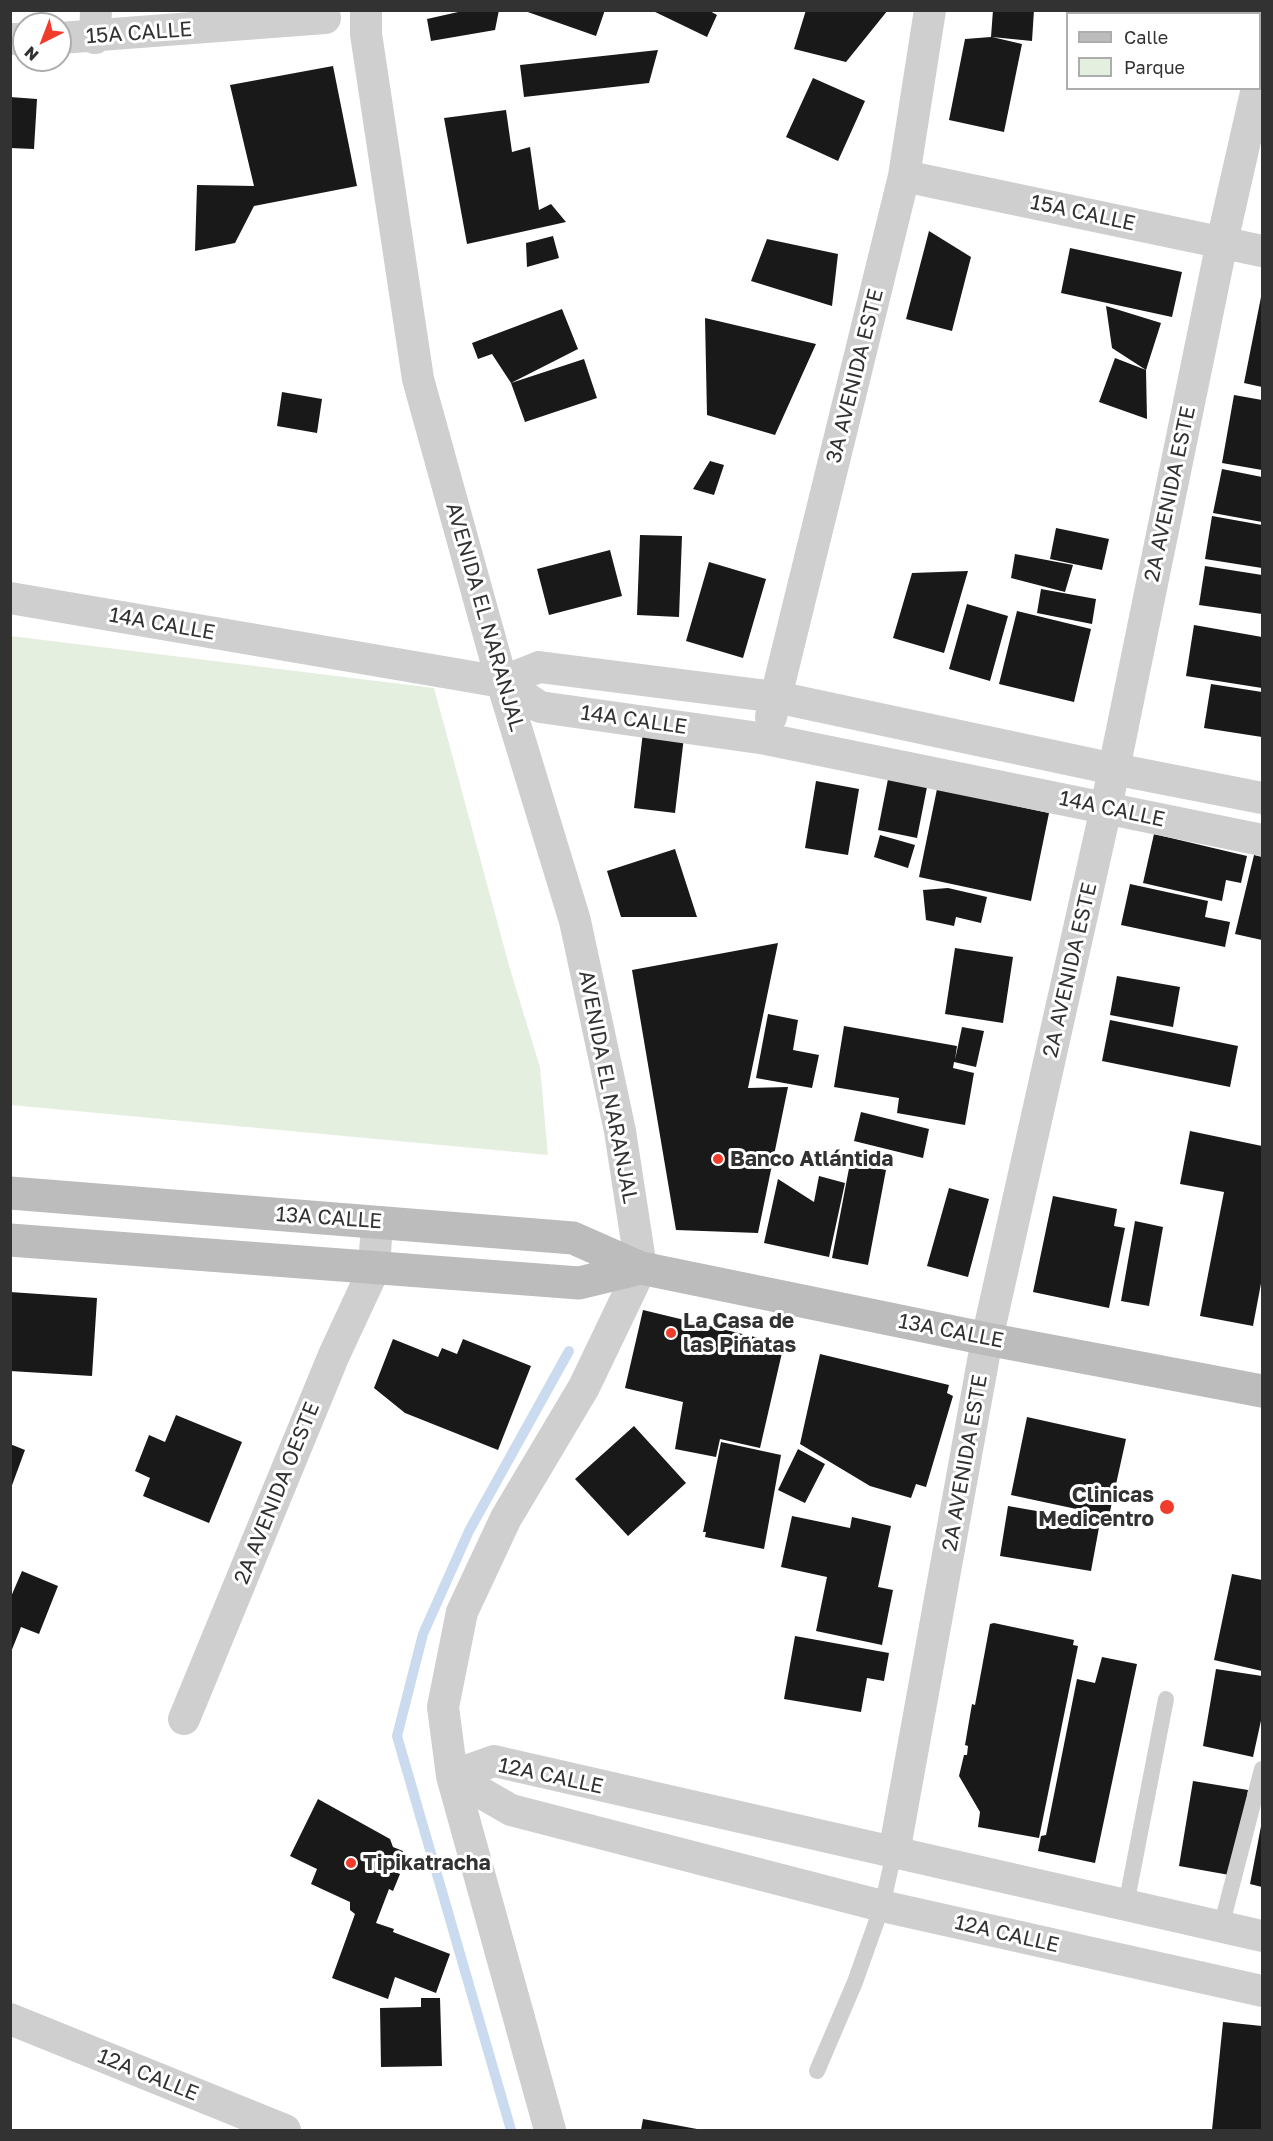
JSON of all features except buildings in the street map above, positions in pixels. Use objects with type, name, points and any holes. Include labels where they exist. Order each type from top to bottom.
[{"type":"street","name":"AVENIDA EL NARANJAL","points":[[366,10],[366,34],[418,379],[502,682],[575,921],[620,1131],[641,1268]]},
{"type":"street","name":"3A AVENIDA ESTE","points":[[766,738],[904,176],[930,10]]},
{"type":"street","name":"15A CALLE","points":[[72,33],[96,24],[325,18]]},
{"type":"street","name":"2A AVENIDA ESTE","points":[[894,1853],[987,1339],[1106,808],[1222,242],[1257,90]]},
{"type":"street","name":"15A CALLE","points":[[904,176],[1263,251]]},
{"type":"street","name":"14A CALLE","points":[[10,598],[502,682],[540,707],[766,738],[1263,840]]},
{"type":"street","points":[[502,682],[539,667],[776,697],[1114,769],[1263,798]]},
{"type":"street","name":"13A CALLE","points":[[10,1194],[573,1238],[641,1268],[987,1339],[1263,1391]]},
{"type":"street","points":[[374,1269],[377,1222]]},
{"type":"street","name":"13A CALLE","points":[[10,1240],[579,1283],[641,1268]]},
{"type":"street","points":[[550,2130],[452,1776],[443,1707],[462,1612],[506,1518],[584,1387],[641,1268]]},
{"type":"street","name":"2A AVENIDA OESTE","points":[[184,1719],[334,1355],[374,1269]]},
{"type":"street","name":"12A CALLE","points":[[452,1776],[495,1761],[1263,1936]]},
{"type":"street","name":"12A CALLE","points":[[452,1776],[511,1810],[882,1906],[1263,1991]]},
{"type":"street","name":"12A CALLE","points":[[10,2019],[285,2130]]},
{"type":"lane","points":[[1126,1905],[1166,1700]]},
{"type":"lane","points":[[1221,1927],[1263,1769]]},
{"type":"lane","points":[[817,2071],[855,1982],[882,1906],[894,1853]]},
{"type":"green space","points":[[11,636],[434,688],[510,969],[540,1067],[548,1155],[11,1105]]},
{"type":"waterway","points":[[511,2130],[397,1736],[423,1634],[469,1531],[569,1351]]},
{"type":"place","name":"Banco Atlántida","points":[[718,1159]]},
{"type":"place","name":"La Casa de las Piñatas","points":[[671,1333]]},
{"type":"place","name":"Clinicas Medicentro","points":[[1167,1507]]},
{"type":"place","name":"Tipikatracha","points":[[351,1863]]}]
